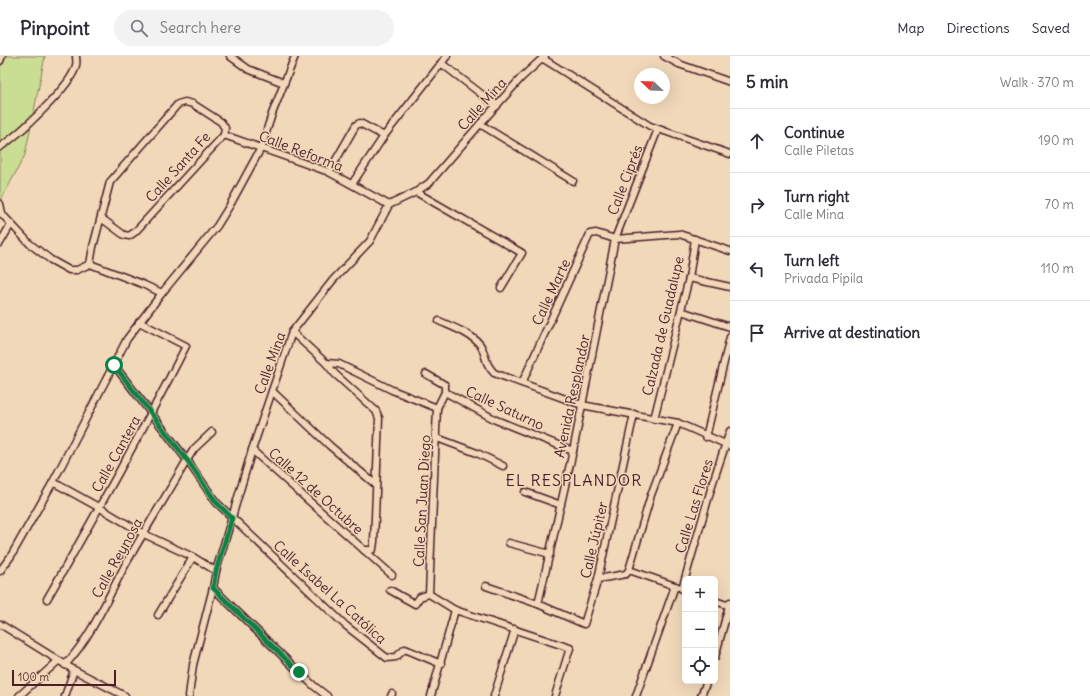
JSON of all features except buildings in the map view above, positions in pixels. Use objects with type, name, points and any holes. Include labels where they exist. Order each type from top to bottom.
[{"type":"street","points":[[0,61],[2,56]]},
{"type":"street","points":[[0,147],[14,138],[33,121],[66,83],[76,66],[76,56]]},
{"type":"street","points":[[230,56],[248,69],[284,83]]},
{"type":"street","points":[[0,571],[11,556],[53,482],[127,339],[138,322],[217,226],[230,205],[261,148],[272,114],[295,56]]},
{"type":"street","points":[[352,184],[384,136],[447,56]]},
{"type":"street","points":[[664,56],[679,64],[730,82]]},
{"type":"street","points":[[544,57],[658,129],[730,154]]},
{"type":"street","name":"Calle Mina","points":[[189,696],[193,665],[216,571],[252,450],[292,332],[333,280],[370,241],[390,205],[416,192],[429,183],[521,78],[544,57]]},
{"type":"street","points":[[441,63],[497,106]]},
{"type":"street","name":"Calle Santa Fe","points":[[90,264],[93,247],[110,182],[178,104],[185,102],[193,104],[221,122],[225,128],[224,135],[135,232],[129,236],[124,235],[101,218]]},
{"type":"street","points":[[330,172],[356,125],[360,124],[384,136]]},
{"type":"street","points":[[480,124],[573,181]]},
{"type":"street","name":"Calle Ciprés","points":[[615,239],[658,129]]},
{"type":"street","name":"Calle Reforma","points":[[224,135],[330,172],[390,205]]},
{"type":"street","points":[[416,192],[522,252],[501,288]]},
{"type":"street","points":[[0,204],[1,213],[30,244],[69,270],[77,270],[90,264],[162,293]]},
{"type":"street","points":[[0,243],[11,224]]},
{"type":"street","name":"Calle Marte","points":[[522,383],[590,234],[596,232],[615,239]]},
{"type":"street","points":[[615,239],[679,234],[730,251]]},
{"type":"street","name":"Avenida Resplandor","points":[[538,604],[573,451],[615,239]]},
{"type":"street","name":"Calzada de Guadalupe","points":[[654,419],[689,278],[695,239]]},
{"type":"street","points":[[689,278],[730,287]]},
{"type":"street","points":[[681,310],[730,327]]},
{"type":"street","points":[[440,321],[475,338],[481,347],[486,365],[494,374],[582,405],[678,423],[728,445]]},
{"type":"street","name":"Calle Cantera","points":[[47,599],[100,508],[152,413],[186,346],[138,322]]},
{"type":"street","points":[[292,332],[376,411],[379,418],[375,484],[374,546],[371,550],[364,550]]},
{"type":"street","points":[[706,436],[730,337]]},
{"type":"street","points":[[326,363],[339,364],[392,390],[437,408]]},
{"type":"street","points":[[114,365],[187,460],[216,502],[232,518]]},
{"type":"street","points":[[426,374],[445,385],[445,392]]},
{"type":"street","points":[[272,391],[330,446],[375,484]]},
{"type":"street","name":"Calle Saturno","points":[[437,408],[445,392],[496,420],[573,451]]},
{"type":"street","name":"Calle San Juan Diego","points":[[430,594],[437,408]]},
{"type":"street","name":"Calle Júpiter","points":[[538,604],[584,624],[598,578],[634,414]]},
{"type":"street","points":[[598,578],[626,574],[629,570],[651,495],[678,423]]},
{"type":"street","name":"Calle Las Flores","points":[[636,696],[681,588],[728,445],[730,431]]},
{"type":"street","name":"Calle Reynosa","points":[[64,665],[77,652],[93,628],[123,570],[187,460],[194,449],[212,432]]},
{"type":"street","points":[[437,438],[477,453],[503,466]]},
{"type":"street","name":"Calle 12 de Octubre","points":[[252,450],[392,575]]},
{"type":"street","points":[[53,482],[144,534],[193,557],[216,571]]},
{"type":"street","points":[[524,492],[561,505]]},
{"type":"street","name":"Calle Isabel La Católica","points":[[232,518],[344,625],[383,656],[387,658],[396,657],[405,649],[441,664]]},
{"type":"street","points":[[509,543],[550,554]]},
{"type":"street","points":[[158,614],[193,557]]},
{"type":"street","points":[[629,570],[681,588]]},
{"type":"street","points":[[486,586],[538,604]]},
{"type":"street","points":[[213,588],[299,672],[327,696]]},
{"type":"street","points":[[390,590],[415,604],[420,598],[430,594],[455,610],[570,648],[555,696]]},
{"type":"street","points":[[718,602],[730,605],[718,648]]},
{"type":"street","points":[[431,696],[455,610]]},
{"type":"street","points":[[0,624],[64,665],[125,696]]},
{"type":"street","points":[[494,696],[515,629]]},
{"type":"street","points":[[19,696],[58,661]]},
{"type":"street","points":[[65,696],[74,670]]},
{"type":"street","points":[[701,696],[706,684]]},
{"type":"green space","points":[[0,56],[45,56],[25,155],[0,202]]},
{"type":"district","name":"EL RESPLANDOR","points":[[574,480]]},
{"type":"route","points":[[114,365],[187,460],[216,502],[232,518],[216,571],[213,588],[299,672]]}]
